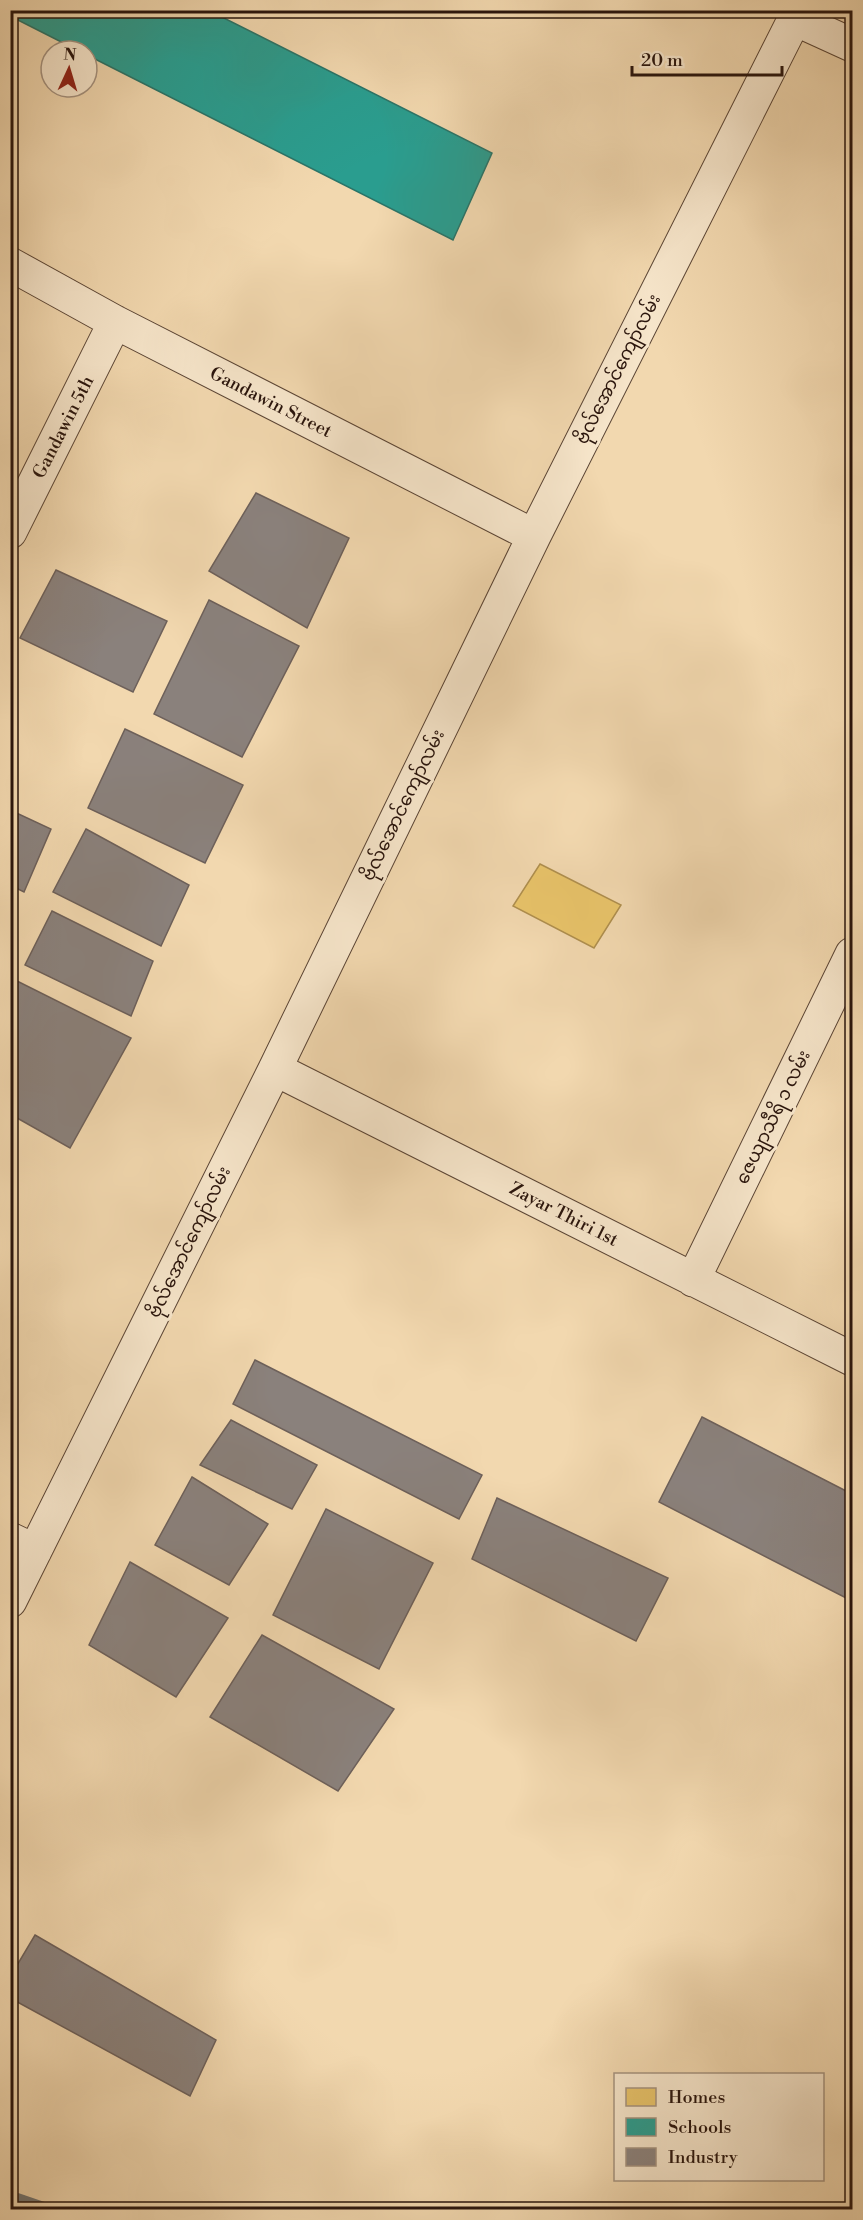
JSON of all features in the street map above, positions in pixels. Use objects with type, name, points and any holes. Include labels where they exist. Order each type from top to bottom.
[{"type":"street","points":[[797,15],[852,45]]},
{"type":"street","name":"ဗိုလ်အောင်ကျော်လမ်း","points":[[10,1601],[23,1545],[275,1069],[534,536],[797,15]]},
{"type":"street","name":"Gandawin Street","points":[[10,264],[115,322],[534,536]]},
{"type":"street","name":"Gandawin 5th","points":[[10,532],[115,322]]},
{"type":"street","name":"ဇေယျာသီရိ ၁ လမ်း","points":[[693,1280],[852,954]]},
{"type":"street","name":"Zayar Thiri 1st","points":[[275,1069],[852,1359]]},
{"type":"building: Homes","points":[[540,864],[621,905],[594,948],[513,906]]},
{"type":"building: Schools","points":[[10,10],[208,10],[492,153],[453,240],[99,61],[99,39],[55,39],[10,16]]},
{"type":"building: Industry","points":[[256,493],[349,538],[307,628],[209,571]]},
{"type":"building: Industry","points":[[56,570],[167,621],[133,692],[20,638]]},
{"type":"building: Industry","points":[[209,600],[299,646],[242,757],[154,714]]},
{"type":"building: Industry","points":[[125,729],[243,785],[205,863],[88,808]]},
{"type":"building: Industry","points":[[10,810],[51,829],[24,892],[10,885]]},
{"type":"building: Industry","points":[[86,829],[189,885],[161,946],[53,892]]},
{"type":"building: Industry","points":[[52,911],[153,961],[131,1016],[25,965]]},
{"type":"building: Industry","points":[[13,979],[131,1038],[70,1148],[10,1114],[10,982]]},
{"type":"building: Industry","points":[[255,1360],[482,1475],[459,1519],[233,1404]]},
{"type":"building: Industry","points":[[702,1417],[852,1494],[852,1601],[659,1502]]},
{"type":"building: Industry","points":[[231,1420],[317,1465],[292,1509],[200,1465]]},
{"type":"building: Industry","points":[[192,1477],[268,1524],[229,1585],[155,1545]]},
{"type":"building: Industry","points":[[497,1498],[668,1578],[636,1641],[472,1559]]},
{"type":"building: Industry","points":[[326,1509],[433,1563],[379,1669],[273,1615]]},
{"type":"building: Industry","points":[[130,1562],[228,1618],[176,1697],[89,1645]]},
{"type":"building: Industry","points":[[262,1635],[394,1709],[338,1791],[210,1717]]},
{"type":"building: Industry","points":[[35,1935],[216,2040],[190,2096],[10,1998],[10,1977]]},
{"type":"waterway","points":[[10,2198],[45,2210]]}]
